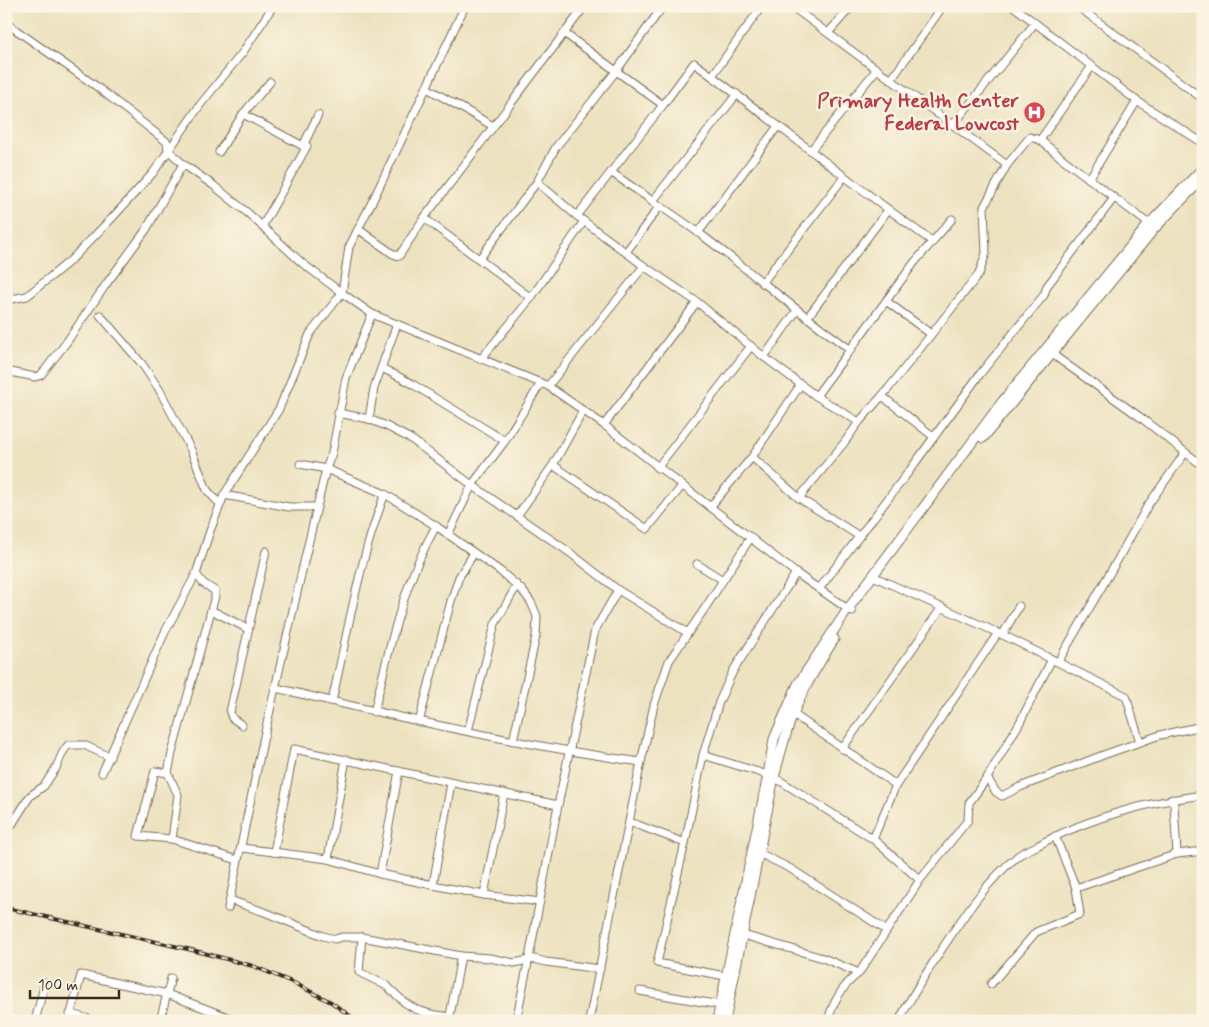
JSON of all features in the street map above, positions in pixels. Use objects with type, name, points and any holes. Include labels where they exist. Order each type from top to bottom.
[{"type":"street","points":[[6,300],[26,296],[71,260],[114,216],[153,173],[200,105],[244,52],[273,6]]},
{"type":"street","points":[[102,774],[165,632],[196,574],[224,496],[279,409],[310,334],[342,293],[349,247],[465,6]]},
{"type":"street","points":[[358,229],[393,254],[399,256],[424,218],[585,6]]},
{"type":"street","points":[[480,258],[537,182],[556,147],[617,70],[663,6]]},
{"type":"street","points":[[712,76],[762,6]]},
{"type":"street","points":[[791,6],[1007,165]]},
{"type":"street","points":[[828,33],[852,6]]},
{"type":"street","points":[[891,80],[943,6]]},
{"type":"street","points":[[1013,6],[1137,101],[1203,143]]},
{"type":"street","points":[[1077,6],[1203,100]]},
{"type":"street","points":[[6,23],[96,86],[167,142],[168,150],[183,164],[214,185],[302,263],[372,314],[548,386],[604,425],[657,468],[751,537],[796,573],[850,610]]},
{"type":"street","points":[[953,125],[1034,23]]},
{"type":"street","points":[[564,33],[663,105]]},
{"type":"street","points":[[576,216],[694,63],[932,242]]},
{"type":"street","points":[[1040,140],[1092,66]]},
{"type":"street","points":[[811,150],[877,69]]},
{"type":"street","points":[[219,152],[243,114],[270,82]]},
{"type":"street","points":[[427,88],[493,126]]},
{"type":"street","points":[[652,202],[737,94]]},
{"type":"street","points":[[1089,179],[1137,101]]},
{"type":"street","points":[[243,114],[303,146],[307,146],[262,227]]},
{"type":"street","points":[[303,146],[318,115]]},
{"type":"street","points":[[698,233],[778,126]]},
{"type":"street","points":[[799,498],[979,274],[986,253],[984,207],[1007,165],[1030,137],[1040,140],[1149,224]]},
{"type":"street","points":[[6,372],[36,377],[41,375],[66,344],[146,230],[183,164]]},
{"type":"street","points":[[725,1021],[759,853],[771,776],[774,739],[798,684],[1002,402],[1149,224],[1203,168]]},
{"type":"street","points":[[611,172],[698,233],[851,350]]},
{"type":"street","points":[[762,282],[844,177]]},
{"type":"street","points":[[717,1021],[725,976],[771,776],[793,714],[813,673],[850,610],[877,578],[983,437],[1154,229],[1203,178]]},
{"type":"street","points":[[537,182],[576,216],[697,302],[764,357],[816,396],[859,422]]},
{"type":"street","points":[[819,589],[980,374],[1044,295],[1047,286],[1114,198]]},
{"type":"street","points":[[626,252],[659,207]]},
{"type":"street","points":[[807,318],[888,210]]},
{"type":"street","points":[[424,218],[531,298]]},
{"type":"street","points":[[816,396],[914,263],[952,219]]},
{"type":"street","points":[[482,359],[531,298],[584,221]]},
{"type":"street","points":[[548,386],[644,266]]},
{"type":"street","points":[[886,301],[931,334]]},
{"type":"street","points":[[604,425],[697,302]]},
{"type":"street","points":[[764,357],[797,310]]},
{"type":"street","points":[[372,314],[346,378],[332,453],[326,469],[251,794],[242,848],[237,860],[229,904],[267,913],[335,939],[362,936],[462,956],[490,958],[514,963],[525,962],[529,958]]},
{"type":"street","points":[[100,315],[142,364],[159,389],[191,450],[207,490],[221,504]]},
{"type":"street","points":[[369,419],[374,388],[397,324]]},
{"type":"street","points":[[657,468],[751,346]]},
{"type":"street","points":[[1052,354],[1203,466]]},
{"type":"street","points":[[382,368],[409,382],[505,441]]},
{"type":"street","points":[[448,535],[472,485],[505,441],[541,383]]},
{"type":"street","points":[[710,507],[752,457],[800,384]]},
{"type":"street","points":[[882,396],[934,437]]},
{"type":"street","points":[[517,516],[553,464],[583,411]]},
{"type":"street","points":[[338,413],[369,419],[411,440],[569,552],[618,590],[688,633]]},
{"type":"street","points":[[828,1021],[840,992],[859,973],[920,880],[968,820],[969,803],[987,778],[1055,660],[1118,559],[1148,505],[1185,453]]},
{"type":"street","points":[[752,457],[799,498],[859,536]]},
{"type":"street","points":[[300,464],[326,469],[385,494],[436,526],[518,585],[531,602],[537,616],[536,636],[513,740]]},
{"type":"street","points":[[553,464],[647,529],[682,486]]},
{"type":"street","points":[[332,701],[363,564],[374,522],[385,494]]},
{"type":"street","points":[[224,496],[289,507],[317,508]]},
{"type":"street","points":[[374,712],[390,644],[409,582],[420,554],[436,526]]},
{"type":"street","points":[[589,1021],[654,705],[669,661],[751,537]]},
{"type":"street","points":[[242,726],[232,718],[230,712],[266,552]]},
{"type":"street","points":[[419,722],[451,601],[459,577],[474,553]]},
{"type":"street","points":[[696,564],[723,580]]},
{"type":"street","points":[[725,976],[657,964],[703,756],[719,702],[733,671],[796,573]]},
{"type":"street","points":[[172,839],[178,795],[168,773],[215,596],[215,591],[196,574]]},
{"type":"street","points":[[877,578],[1055,660],[1126,696],[1140,742]]},
{"type":"street","points":[[468,731],[495,624],[518,585]]},
{"type":"street","points":[[516,1021],[558,805],[595,630],[618,590]]},
{"type":"street","points":[[998,633],[1003,634],[1019,606]]},
{"type":"street","points":[[842,748],[942,608]]},
{"type":"street","points":[[211,610],[248,629]]},
{"type":"street","points":[[873,839],[896,785],[998,633]]},
{"type":"street","points":[[276,688],[419,722],[569,752],[641,762]]},
{"type":"street","points":[[793,714],[896,785]]},
{"type":"street","points":[[987,778],[996,792],[1002,796],[1020,787],[1160,735],[1203,726]]},
{"type":"street","points":[[11,826],[30,796],[44,786],[68,745],[84,745],[110,757]]},
{"type":"street","points":[[274,852],[294,749],[558,805]]},
{"type":"street","points":[[703,756],[771,776],[873,839],[920,880]]},
{"type":"street","points":[[328,859],[346,759]]},
{"type":"street","points":[[168,773],[155,771],[138,836],[172,839],[237,860]]},
{"type":"street","points":[[380,874],[399,771]]},
{"type":"street","points":[[433,885],[451,783]]},
{"type":"street","points":[[484,895],[504,793]]},
{"type":"street","points":[[898,1021],[908,1001],[944,946],[993,878],[1021,854],[1055,836],[1120,812],[1172,799],[1203,795]]},
{"type":"street","points":[[1172,799],[1177,854]]},
{"type":"street","points":[[630,822],[685,843]]},
{"type":"street","points":[[991,984],[1036,932],[1080,914],[1076,888],[1055,836]]},
{"type":"street","points":[[242,848],[328,859],[380,874],[433,885],[484,895],[540,902]]},
{"type":"street","points":[[1076,888],[1177,854],[1203,851]]},
{"type":"street","points":[[759,853],[792,869],[886,930]]},
{"type":"street","points":[[743,935],[824,958],[859,973]]},
{"type":"street","points":[[362,936],[359,972],[386,986],[415,1009],[450,1019],[462,956]]},
{"type":"street","points":[[529,958],[600,969]]},
{"type":"street","points":[[97,1021],[70,1017],[81,975],[167,994],[236,1020]]},
{"type":"street","points":[[160,1021],[171,978]]},
{"type":"street","points":[[35,1021],[46,983]]},
{"type":"street","points":[[640,991],[720,1005]]},
{"type":"railway","points":[[6,908],[192,950],[253,966],[294,983],[331,1002],[357,1021]]},
{"type":"place","name":"Primary Health Center Federal Lowcost","points":[[1035,112]]}]
